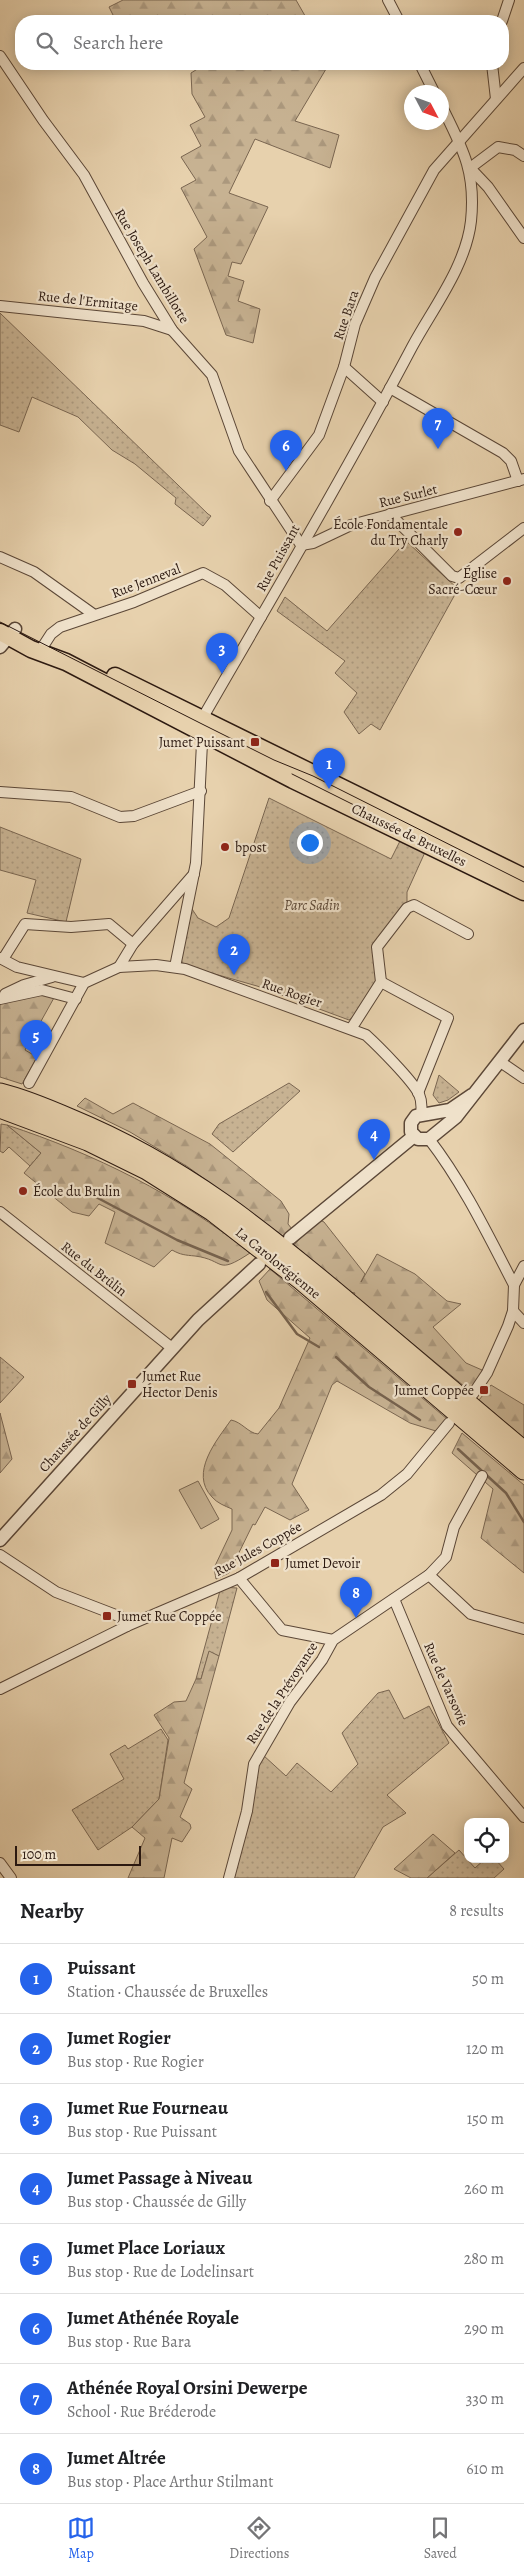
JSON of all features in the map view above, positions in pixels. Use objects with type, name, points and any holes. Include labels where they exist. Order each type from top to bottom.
[{"type":"highway","name":"La Carolorégienne","points":[[1,1097],[94,1128],[154,1158],[229,1206],[310,1270],[524,1451]]},
{"type":"highway","name":"La Carolorégienne","points":[[1,1097],[147,1170],[212,1211],[300,1280],[524,1470]]},
{"type":"main road","name":"Chaussée de Bruxelles","points":[[0,621],[43,647],[520,883]]},
{"type":"main road","name":"Chaussée de Bruxelles","points":[[6,636],[31,649],[43,647]]},
{"type":"street","points":[[388,0],[396,15]]},
{"type":"street","points":[[504,15],[509,0]]},
{"type":"street","name":"Rue Joseph Lambillotte","points":[[0,56],[43,120],[84,175],[143,283],[172,330],[212,375],[239,452],[301,545]]},
{"type":"street","name":"Rue Bara","points":[[270,501],[320,435],[344,367],[355,324],[375,278],[434,170],[524,68]]},
{"type":"street","points":[[423,70],[430,85]]},
{"type":"street","points":[[493,70],[496,99]]},
{"type":"street","name":"Rue Puissant","points":[[204,728],[206,712],[383,402],[464,252],[471,223],[472,194],[470,168],[449,121]]},
{"type":"street","points":[[524,156],[515,150],[498,147],[470,168],[488,187],[524,238]]},
{"type":"street","name":"Rue de l'Ermitage","points":[[0,306],[144,321],[172,330]]},
{"type":"street","points":[[344,367],[383,402]]},
{"type":"street","points":[[390,388],[502,453],[511,460],[521,480]]},
{"type":"street","name":"Rue Surlet","points":[[301,545],[313,543],[351,525],[521,480]]},
{"type":"street","points":[[390,514],[452,576],[459,578],[524,528]]},
{"type":"street","points":[[0,557],[34,572],[93,614]]},
{"type":"street","name":"Rue Jenneval","points":[[43,647],[51,634],[60,627],[93,614],[134,602],[203,573],[225,585],[261,617]]},
{"type":"street","points":[[175,967],[194,873],[204,728]]},
{"type":"street","points":[[0,792],[71,797],[120,817],[134,816],[201,791]]},
{"type":"street","points":[[120,967],[133,944],[194,873]]},
{"type":"street","points":[[351,1029],[381,982],[377,947],[411,905],[468,934]]},
{"type":"street","points":[[29,1083],[84,983],[17,967],[1,958],[24,924],[71,927],[109,924],[133,944]]},
{"type":"street","points":[[17,967],[28,988]]},
{"type":"street","name":"Rue Rogier","points":[[84,983],[120,967],[175,967],[366,1035],[380,1048],[418,1094]]},
{"type":"street","points":[[0,997],[53,977]]},
{"type":"street","points":[[381,982],[448,1018],[418,1094],[424,1114],[436,1122],[432,1136],[514,1285]]},
{"type":"street","points":[[28,988],[76,999]]},
{"type":"street","points":[[472,1095],[450,1110],[424,1114],[411,1123],[411,1132],[420,1140],[432,1136],[456,1117],[524,1030]]},
{"type":"street","points":[[499,1061],[524,1078]]},
{"type":"street","points":[[290,1238],[414,1136]]},
{"type":"street","name":"Rue du Brûlin","points":[[0,1212],[172,1348]]},
{"type":"street","name":"Chaussée de Gilly","points":[[0,1540],[216,1301],[259,1264]]},
{"type":"street","points":[[473,1394],[487,1373],[514,1311],[514,1285],[524,1266]]},
{"type":"street","points":[[514,1311],[524,1323]]},
{"type":"street","name":"Rue Jules Coppée","points":[[0,1689],[127,1626],[239,1578],[392,1488],[407,1474],[449,1423]]},
{"type":"street","points":[[239,1578],[282,1630],[333,1640],[429,1575],[449,1553],[454,1527],[482,1476]]},
{"type":"street","points":[[0,1555],[56,1592],[121,1617],[127,1626]]},
{"type":"street","points":[[429,1575],[471,1614],[524,1629]]},
{"type":"street","name":"Rue de Varsovie","points":[[394,1599],[447,1726],[524,1817]]},
{"type":"street","name":"Rue de la Prévoyance","points":[[229,1878],[247,1811],[254,1764],[290,1702],[322,1660],[333,1640]]},
{"type":"street","points":[[0,1863],[11,1878]]},
{"type":"green space","points":[[123,0],[296,0],[305,15],[113,15],[109,7]]},
{"type":"green space","points":[[196,70],[325,70],[295,121],[339,135],[330,168],[255,139],[229,193],[268,207],[241,264],[232,262],[228,276],[244,281],[238,301],[260,309],[253,343],[226,335],[194,249],[207,237],[181,188],[196,180],[181,157],[201,146],[190,125],[205,117],[192,94],[191,73]]},
{"type":"green space","points":[[0,313],[211,516],[203,526],[175,504],[176,498],[135,464],[112,450],[78,417],[32,397],[19,432],[0,425]]},
{"type":"green space","points":[[406,541],[458,589],[380,730],[371,724],[359,734],[344,712],[357,693],[335,673],[345,661],[277,611],[285,597],[327,631]]},
{"type":"green space","name":"Parc Sadin","points":[[269,798],[391,859],[402,837],[426,850],[407,892],[407,904],[373,948],[377,980],[353,1017],[349,1020],[257,986],[183,965],[181,959],[192,909],[198,918],[216,927],[229,918]]},
{"type":"green space","points":[[0,827],[81,859],[66,922],[27,913],[36,880],[0,870]]},
{"type":"green space","points":[[47,994],[55,996],[25,1050],[37,1057],[22,1084],[0,1077],[0,998]]},
{"type":"green space","points":[[439,1075],[459,1092],[448,1100],[439,1103],[433,1095]]},
{"type":"green space","points":[[289,1083],[300,1091],[233,1152],[212,1134],[219,1124]]},
{"type":"green space","points":[[85,1098],[113,1114],[133,1103],[210,1144],[281,1201],[289,1214],[288,1224],[296,1234],[287,1239],[188,1167],[130,1132],[77,1106]]},
{"type":"green space","points":[[1,1124],[7,1125],[41,1153],[30,1166],[9,1147],[3,1153],[0,1151]]},
{"type":"green space","points":[[7,1125],[72,1149],[134,1178],[194,1213],[250,1253],[231,1264],[221,1265],[205,1258],[181,1254],[172,1250],[154,1267],[105,1243],[115,1212],[99,1204],[89,1216],[72,1212],[24,1173],[41,1153]]},
{"type":"green space","points":[[318,1219],[324,1222],[365,1274],[361,1282],[377,1254],[415,1274],[447,1301],[461,1304],[433,1327],[466,1363],[482,1370],[479,1380],[470,1391],[354,1295],[355,1293],[350,1292],[294,1245]]},
{"type":"green space","points":[[270,1269],[447,1419],[439,1432],[410,1423],[337,1381],[332,1385],[292,1484],[309,1510],[290,1520],[265,1507],[255,1525],[253,1524],[229,1573],[216,1579],[214,1568],[232,1530],[232,1509],[216,1501],[206,1488],[203,1478],[204,1467],[213,1447],[231,1420],[258,1434],[279,1408],[310,1338],[267,1300],[259,1281]]},
{"type":"green space","points":[[0,1357],[24,1377],[0,1403]]},
{"type":"green space","points":[[491,1385],[524,1405],[524,1438],[479,1400]]},
{"type":"green space","points":[[0,1413],[12,1459],[0,1473]]},
{"type":"green space","points":[[462,1433],[524,1485],[524,1573],[481,1538],[493,1489],[452,1453]]},
{"type":"green space","points":[[198,1481],[219,1519],[201,1529],[179,1490]]},
{"type":"green space","points":[[221,1587],[237,1588],[219,1656],[209,1652],[201,1679],[196,1679]]},
{"type":"green space","points":[[209,1651],[219,1656],[184,1783],[192,1789],[180,1817],[190,1824],[191,1828],[182,1842],[172,1838],[164,1878],[128,1878],[145,1838],[132,1827],[159,1799],[169,1738],[154,1715],[174,1702],[186,1701],[196,1679],[201,1679]]},
{"type":"green space","points":[[389,1690],[404,1719],[429,1706],[449,1743],[387,1795],[406,1813],[383,1827],[354,1878],[232,1878],[250,1821],[257,1768],[263,1755],[286,1776],[297,1763],[331,1792],[358,1764],[342,1733],[378,1693]]},
{"type":"green space","points":[[161,1729],[168,1740],[159,1799],[132,1827],[98,1850],[72,1810],[124,1779],[110,1754],[125,1745],[128,1749]]},
{"type":"green space","points":[[433,1834],[455,1853],[427,1878],[411,1878],[394,1869]]},
{"type":"green space","points":[[459,1850],[464,1856],[464,1863],[471,1863],[475,1868],[481,1863],[499,1863],[504,1869],[494,1878],[427,1878]]},
{"type":"waterway","points":[[94,1196],[177,1240],[228,1261]]},
{"type":"waterway","points":[[266,1292],[297,1334],[319,1347]]},
{"type":"waterway","points":[[336,1357],[369,1387],[420,1420]]},
{"type":"waterway","points":[[458,1449],[506,1493],[524,1522]]},
{"type":"tram line","points":[[0,622],[274,760],[313,776],[524,882]]},
{"type":"tram line","points":[[292,774],[364,810]]},
{"type":"place","name":"Athénée Royal Orsini Dewerpe","points":[[438,449]]},
{"type":"place","name":"Jumet Athénée Royale","points":[[286,471]]},
{"type":"place","name":"École Fondamentale du Try Charly","points":[[458,532]]},
{"type":"place","name":"Église Sacré-Cœur","points":[[507,581]]},
{"type":"place","name":"Jumet Rue Fourneau","points":[[222,674]]},
{"type":"place","name":"Jumet Puissant","points":[[255,742]]},
{"type":"place","name":"Puissant","points":[[329,789]]},
{"type":"place","name":"bpost","points":[[225,847]]},
{"type":"place","name":"Jumet Rogier","points":[[234,975]]},
{"type":"place","name":"Jumet Place Loriaux","points":[[36,1061]]},
{"type":"place","name":"Jumet Passage à Niveau","points":[[374,1160]]},
{"type":"place","name":"École du Brulin","points":[[23,1191]]},
{"type":"place","name":"Jumet Rue Hector Denis","points":[[132,1384]]},
{"type":"place","name":"Jumet Coppée","points":[[484,1390]]},
{"type":"place","name":"Jumet Devoir","points":[[275,1563]]},
{"type":"place","name":"Jumet Rue Coppée","points":[[107,1616]]},
{"type":"place","name":"Jumet Altrée","points":[[356,1618]]}]
